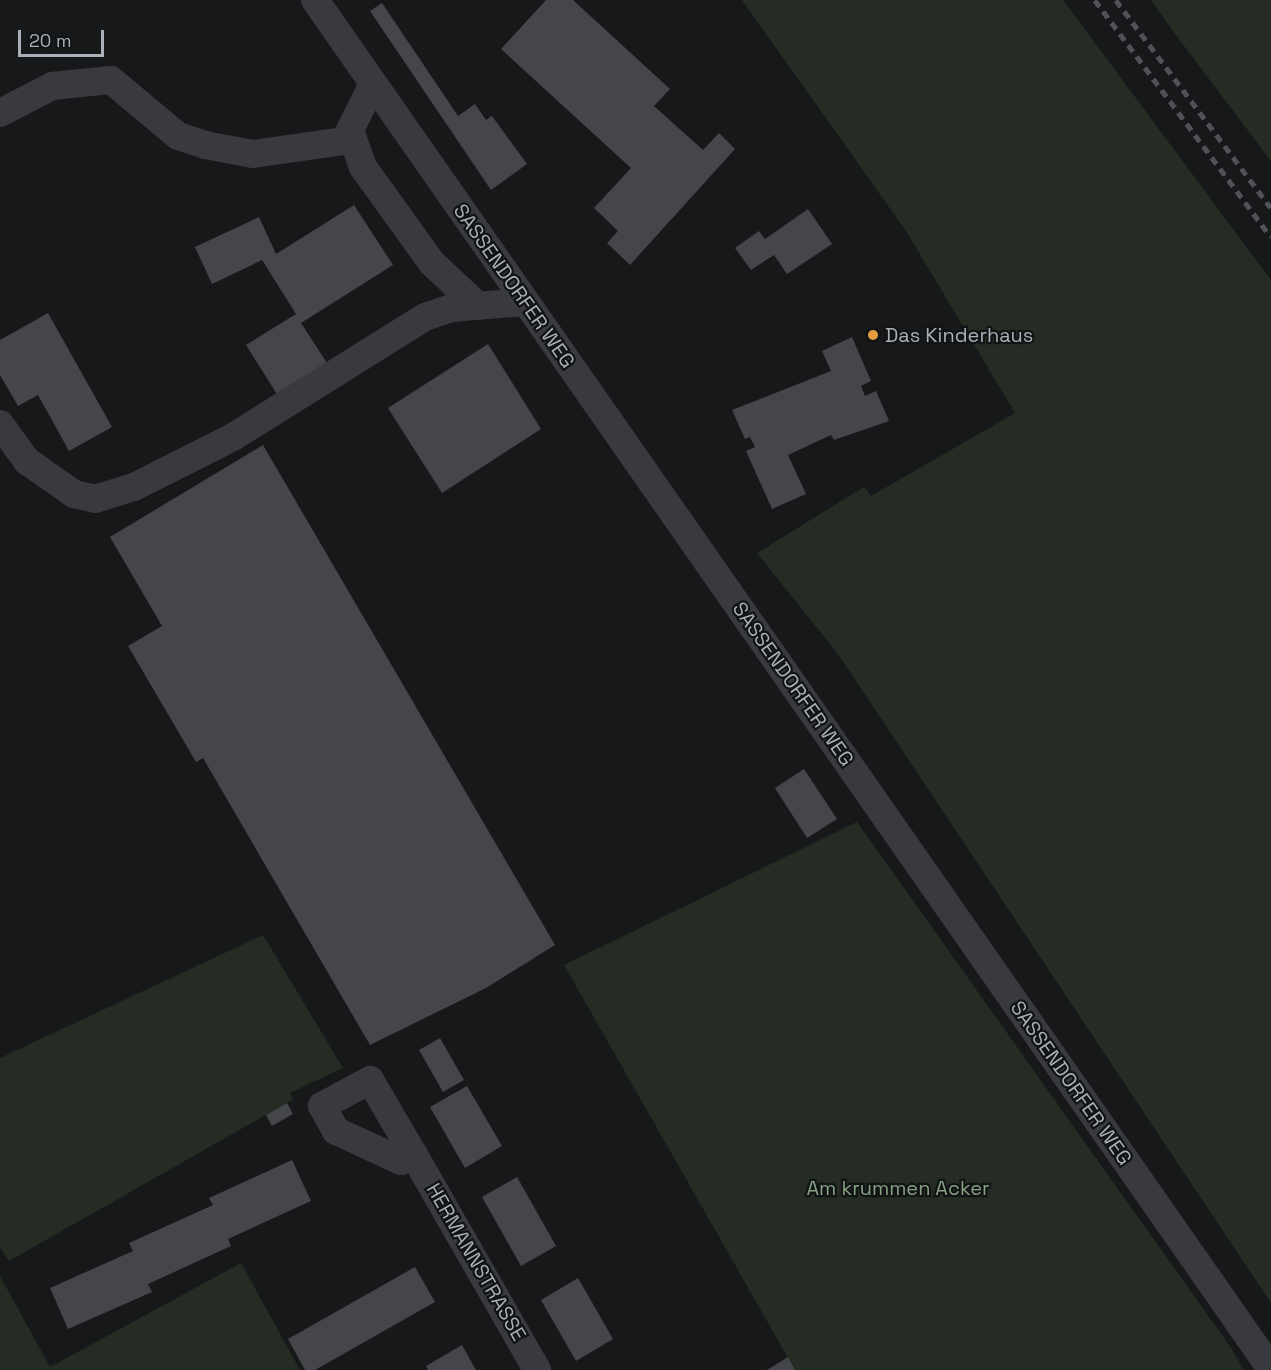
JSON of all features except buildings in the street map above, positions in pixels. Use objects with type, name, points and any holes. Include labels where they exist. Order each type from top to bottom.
[{"type":"street","name":"SASSENDORFER WEG","points":[[315,0],[1271,1368]]},
{"type":"street","points":[[0,113],[52,86],[111,80],[178,136],[205,145],[253,154],[350,140]]},
{"type":"street","points":[[373,84],[354,114],[350,140],[363,167],[432,263],[478,306]]},
{"type":"street","points":[[0,424],[27,461],[74,494],[95,499],[134,487],[233,437],[425,317],[478,306],[525,302]]},
{"type":"street","name":"HERMANNSTRASSE","points":[[414,1155],[537,1370]]},
{"type":"green space","points":[[742,0],[1063,0],[1271,280],[1271,1303],[838,654],[757,553],[864,487],[871,496],[1015,413],[906,231]]},
{"type":"green space","points":[[1151,0],[1271,0],[1271,161],[1181,42]]},
{"type":"green space","name":"Am krummen Acker","points":[[857,822],[1229,1345],[1244,1370],[795,1370],[564,965]]},
{"type":"green space","points":[[263,935],[343,1068],[290,1093],[293,1099],[287,1103],[9,1261],[0,1247],[0,1058]]},
{"type":"green space","points":[[241,1263],[300,1370],[0,1370],[0,1276],[50,1367]]},
{"type":"railway","points":[[1095,0],[1271,237]]},
{"type":"railway","points":[[1116,0],[1271,208]]},
{"type":"place","name":"Das Kinderhaus","points":[[873,335]]}]
